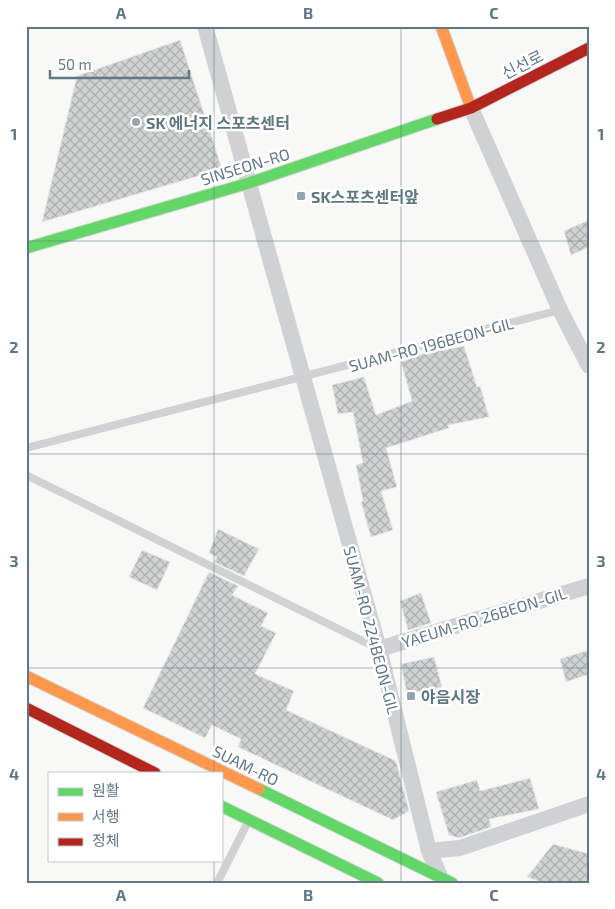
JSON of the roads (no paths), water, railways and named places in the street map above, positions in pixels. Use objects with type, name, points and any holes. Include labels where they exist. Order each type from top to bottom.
[{"type":"main road","points":[[441,26],[471,108]]},
{"type":"main road","name":"신선로","points":[[471,108],[589,48]]},
{"type":"main road","name":"SINSEON-RO","points":[[26,248],[249,183],[471,108]]},
{"type":"main road","name":"SUAM-RO","points":[[26,676],[445,881]]},
{"type":"main road","points":[[26,708],[153,772]]},
{"type":"main road","points":[[222,806],[378,883]]},
{"type":"street","name":"SUAM-RO 224BEON-GIL","points":[[205,26],[379,649],[430,851],[445,881]]},
{"type":"street","points":[[471,108],[560,310],[589,366]]},
{"type":"street","name":"YAEUM-RO 26BEON-GIL","points":[[379,649],[589,586]]},
{"type":"street","points":[[430,851],[460,848],[589,804]]},
{"type":"lane","name":"SUAM-RO 196BEON-GIL","points":[[303,377],[560,310]]},
{"type":"lane","points":[[26,448],[303,377]]},
{"type":"lane","points":[[26,475],[379,649]]},
{"type":"lane","points":[[218,883],[249,819]]},
{"type":"place","name":"SK 에너지 스포츠센터","points":[[136,122]]},
{"type":"place","name":"SK스포츠센터앞","points":[[301,196]]},
{"type":"place","name":"야음시장","points":[[411,696]]}]
